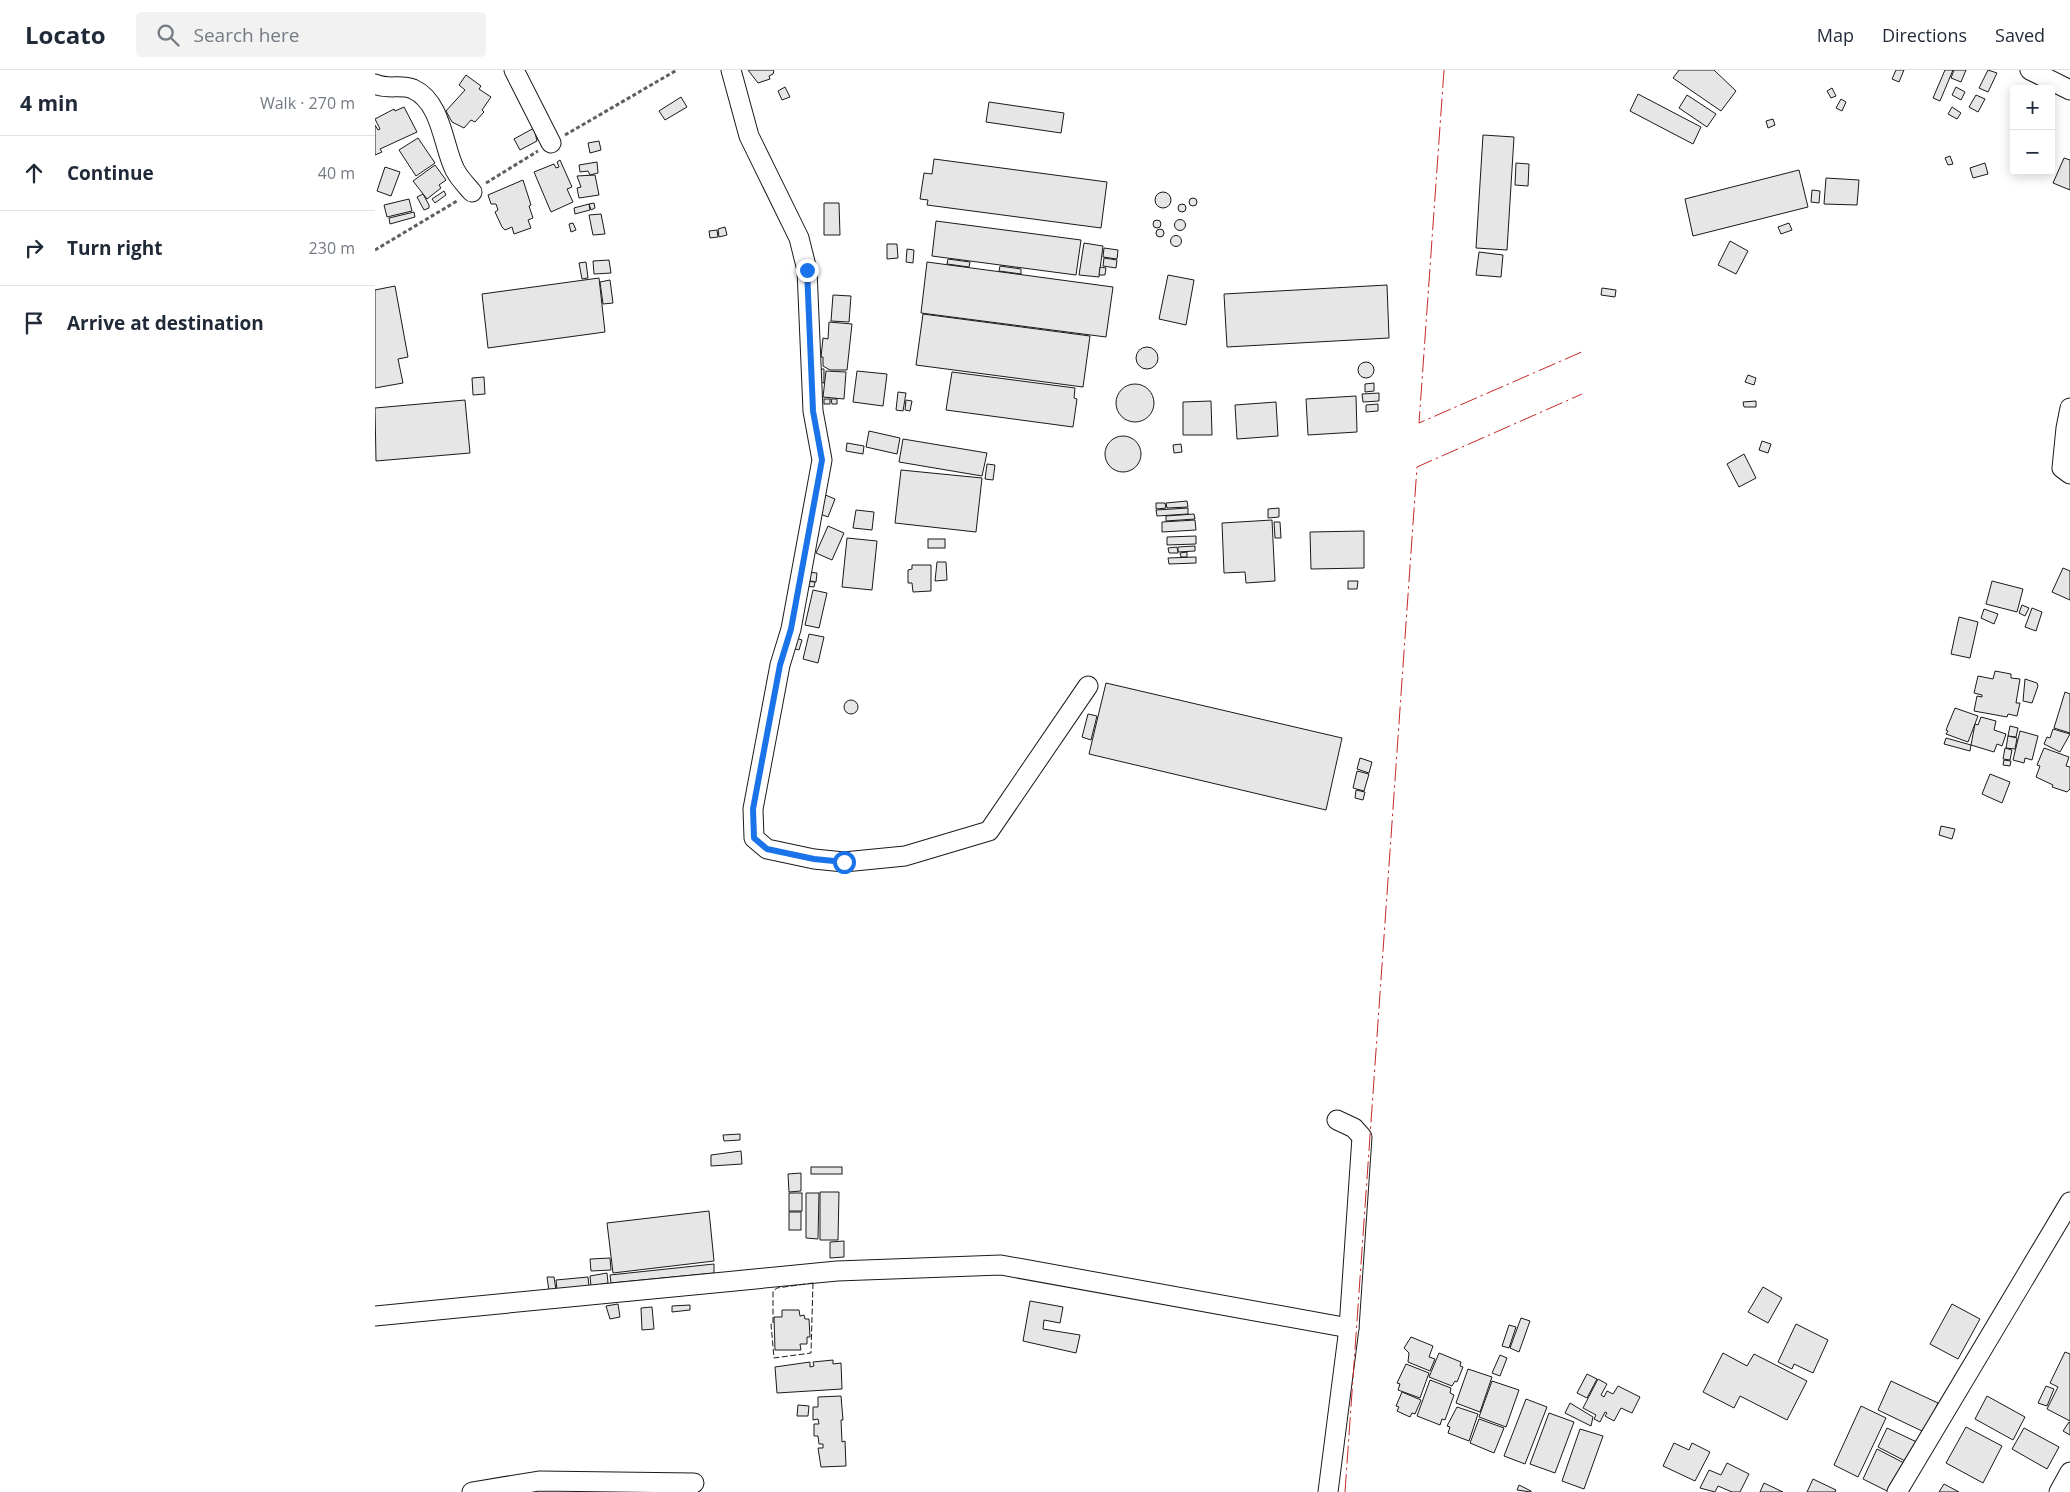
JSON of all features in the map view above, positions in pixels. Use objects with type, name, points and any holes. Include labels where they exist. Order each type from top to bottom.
[{"type":"street","points":[[514,70],[551,143]]},
{"type":"street","points":[[731,70],[749,136],[799,238],[807,270],[813,411],[822,460],[791,629],[780,665],[753,809],[754,838],[767,849],[814,859],[844,862],[905,856],[989,831],[1088,686]]},
{"type":"street","points":[[2030,70],[2070,90]]},
{"type":"street","points":[[375,84],[381,87],[413,89],[427,100],[444,132],[455,170],[472,192]]},
{"type":"street","points":[[2070,408],[2065,428],[2062,468],[2070,474]]},
{"type":"street","points":[[1328,1492],[1349,1328],[1362,1137],[1355,1128],[1337,1120]]},
{"type":"street","points":[[1897,1492],[2070,1202]]},
{"type":"street","points":[[375,1316],[837,1271],[1001,1265],[1349,1328]]},
{"type":"street","points":[[2059,1492],[2070,1472]]},
{"type":"street","points":[[472,1492],[539,1480],[694,1483]]},
{"type":"path","points":[[375,250],[551,143],[677,70]]},
{"type":"building","points":[[748,70],[774,71],[769,76],[770,79],[758,83]]},
{"type":"building","points":[[1679,70],[1714,70],[1736,91],[1721,111],[1673,78]]},
{"type":"building","points":[[1896,70],[1904,70],[1899,82],[1892,79]]},
{"type":"building","points":[[1945,70],[1953,70],[1940,101],[1933,98]]},
{"type":"building","points":[[1954,70],[1966,70],[1961,82],[1951,78]]},
{"type":"building","points":[[1988,70],[1997,73],[1988,92],[1979,88]]},
{"type":"building","points":[[466,75],[481,86],[479,89],[491,97],[482,110],[484,112],[475,122],[471,120],[464,128],[452,122],[446,111],[465,90],[459,85]]},
{"type":"building","points":[[785,87],[790,97],[782,100],[778,91]]},
{"type":"building","points":[[1956,87],[1965,92],[1961,100],[1952,95]]},
{"type":"building","points":[[1832,88],[1836,96],[1831,98],[1827,91]]},
{"type":"building","points":[[1638,94],[1701,127],[1693,144],[1630,111]]},
{"type":"building","points":[[1687,95],[1716,114],[1707,127],[1679,108]]},
{"type":"building","points":[[1976,95],[1985,99],[1978,112],[1969,107]]},
{"type":"building","points":[[681,97],[687,107],[665,120],[659,111]]},
{"type":"building","points":[[1841,99],[1846,102],[1842,111],[1836,108]]},
{"type":"building","points":[[989,102],[1064,113],[1061,133],[986,122]]},
{"type":"building","points":[[404,107],[417,132],[380,149],[382,152],[375,155],[375,125],[378,130],[380,129],[375,119],[394,109],[395,111]]},
{"type":"building","points":[[1952,107],[1961,113],[1957,119],[1948,114]]},
{"type":"building","points":[[1773,119],[1775,125],[1768,128],[1766,121]]},
{"type":"building","points":[[534,128],[537,141],[520,150],[514,139]]},
{"type":"building","points":[[1483,135],[1514,137],[1507,250],[1476,248]]},
{"type":"building","points":[[418,138],[435,163],[416,176],[399,150]]},
{"type":"building","points":[[599,141],[601,150],[590,153],[588,143]]},
{"type":"building","points":[[1950,156],[1953,164],[1948,165],[1945,158]]},
{"type":"building","points":[[2064,158],[2070,160],[2070,190],[2053,183]]},
{"type":"building","points":[[934,159],[1107,182],[1101,228],[927,205],[928,200],[920,199],[924,173],[932,174]]},
{"type":"building","points":[[560,160],[572,187],[567,189],[573,202],[551,212],[534,172],[554,164],[556,168],[559,167],[557,162]]},
{"type":"building","points":[[597,162],[598,173],[590,175],[588,171],[580,172],[579,165]]},
{"type":"building","points":[[1516,163],[1529,164],[1528,186],[1515,185]]},
{"type":"building","points":[[1985,163],[1988,174],[1973,178],[1970,168]]},
{"type":"building","points":[[435,165],[446,180],[439,185],[441,188],[427,199],[413,181]]},
{"type":"building","points":[[385,167],[400,172],[391,196],[377,191]]},
{"type":"building","points":[[1799,170],[1808,207],[1693,236],[1685,199]]},
{"type":"building","points":[[595,175],[599,195],[579,198],[577,188],[581,187],[577,176]]},
{"type":"building","points":[[1826,178],[1859,180],[1857,205],[1824,204]]},
{"type":"building","points":[[523,180],[533,218],[528,220],[531,228],[514,234],[512,227],[505,230],[502,227],[495,212],[498,210],[496,204],[491,204],[488,195]]},
{"type":"building","points":[[1812,190],[1820,191],[1819,203],[1811,202]]},
{"type":"building","points":[[444,191],[446,195],[435,203],[432,199]]},
{"type":"building","points":[[1160,192],[1166,192],[1171,197],[1169,206],[1160,208],[1155,203],[1155,197]]},
{"type":"building","points":[[423,194],[429,205],[429,208],[424,210],[417,197]]},
{"type":"building","points":[[1193,198],[1197,202],[1193,206],[1189,202]]},
{"type":"building","points":[[409,199],[412,211],[387,217],[384,205]]},
{"type":"building","points":[[594,203],[595,208],[591,210],[589,204]]},
{"type":"building","points":[[824,203],[839,203],[840,235],[824,235]]},
{"type":"building","points":[[589,204],[590,210],[575,214],[574,208]]},
{"type":"building","points":[[1182,204],[1186,208],[1182,212],[1178,208]]},
{"type":"building","points":[[414,212],[415,217],[390,224],[389,218]]},
{"type":"building","points":[[601,214],[605,234],[593,235],[589,215]]},
{"type":"building","points":[[1180,219],[1186,225],[1180,231],[1174,225]]},
{"type":"building","points":[[1157,220],[1161,224],[1157,228],[1153,224]]},
{"type":"building","points":[[936,221],[1081,240],[1076,275],[932,256]]},
{"type":"building","points":[[573,223],[576,230],[571,232],[569,224]]},
{"type":"building","points":[[1789,223],[1792,230],[1781,234],[1778,227]]},
{"type":"building","points":[[725,227],[727,235],[719,237],[718,229]]},
{"type":"building","points":[[1160,229],[1164,233],[1160,237],[1156,233]]},
{"type":"building","points":[[717,230],[718,237],[710,238],[709,231]]},
{"type":"building","points":[[1174,236],[1178,236],[1181,241],[1180,245],[1174,246],[1171,243],[1171,239]]},
{"type":"building","points":[[1730,241],[1748,251],[1736,274],[1718,265]]},
{"type":"building","points":[[1084,243],[1103,246],[1099,277],[1079,275]]},
{"type":"building","points":[[887,244],[897,244],[898,258],[887,259]]},
{"type":"building","points":[[1104,248],[1118,250],[1117,259],[1103,257]]},
{"type":"building","points":[[907,249],[914,250],[913,263],[906,262]]},
{"type":"building","points":[[1479,252],[1503,255],[1501,277],[1476,275]]},
{"type":"building","points":[[1104,258],[1117,260],[1116,268],[1103,266]]},
{"type":"building","points":[[948,259],[970,262],[969,267],[947,264]]},
{"type":"building","points":[[609,260],[611,273],[594,274],[593,261]]},
{"type":"building","points":[[586,262],[588,278],[582,279],[579,263]]},
{"type":"building","points":[[927,262],[1113,287],[1106,337],[921,313]]},
{"type":"building","points":[[1000,266],[1021,269],[1021,274],[999,271]]},
{"type":"building","points":[[1100,267],[1106,268],[1105,275],[1099,275]]},
{"type":"building","points":[[1168,275],[1194,280],[1186,325],[1159,319]]},
{"type":"building","points":[[599,278],[605,332],[488,348],[482,294]]},
{"type":"building","points":[[610,280],[613,303],[603,304],[600,282]]},
{"type":"building","points":[[1387,285],[1389,338],[1227,347],[1224,294]]},
{"type":"building","points":[[395,286],[408,357],[398,359],[403,383],[375,388],[375,290]]},
{"type":"building","points":[[1602,288],[1616,290],[1615,297],[1601,295]]},
{"type":"building","points":[[833,295],[851,296],[849,322],[831,321]]},
{"type":"building","points":[[923,314],[1090,336],[1083,387],[916,365]]},
{"type":"building","points":[[829,322],[852,324],[847,370],[830,370],[823,366],[823,357],[821,357],[823,338],[828,339]]},
{"type":"building","points":[[1147,347],[1155,350],[1158,358],[1155,366],[1147,369],[1139,366],[1136,358],[1139,350]]},
{"type":"building","points":[[1366,362],[1372,364],[1374,370],[1372,376],[1366,378],[1360,376],[1358,370],[1360,364]]},
{"type":"building","points":[[818,369],[824,369],[824,383],[818,382]]},
{"type":"building","points":[[826,371],[846,372],[844,399],[823,397]]},
{"type":"building","points":[[857,371],[887,374],[883,406],[853,402]]},
{"type":"building","points":[[952,372],[1075,388],[1074,398],[1077,399],[1073,427],[946,410]]},
{"type":"building","points":[[1748,375],[1756,378],[1754,385],[1745,382]]},
{"type":"building","points":[[484,377],[485,394],[473,395],[472,378]]},
{"type":"building","points":[[1374,383],[1374,391],[1365,392],[1365,384]]},
{"type":"building","points":[[1135,384],[1149,389],[1154,403],[1149,417],[1135,422],[1121,417],[1116,403],[1121,389]]},
{"type":"building","points":[[898,392],[906,393],[903,411],[896,410]]},
{"type":"building","points":[[1379,393],[1379,401],[1363,402],[1362,394]]},
{"type":"building","points":[[1356,396],[1357,432],[1308,435],[1306,399]]},
{"type":"building","points":[[824,399],[830,399],[830,404],[824,404]]},
{"type":"building","points":[[831,399],[837,399],[837,404],[832,404]]},
{"type":"building","points":[[465,400],[470,453],[376,461],[375,408]]},
{"type":"building","points":[[906,400],[912,401],[910,411],[905,410]]},
{"type":"building","points":[[1211,401],[1212,435],[1183,435],[1183,402]]},
{"type":"building","points":[[1756,401],[1756,407],[1744,407],[1743,402]]},
{"type":"building","points":[[1276,402],[1278,436],[1237,439],[1235,405]]},
{"type":"building","points":[[1378,404],[1378,411],[1366,412],[1366,405]]},
{"type":"building","points":[[869,431],[900,438],[897,454],[866,447]]},
{"type":"building","points":[[1123,436],[1130,437],[1136,441],[1140,447],[1140,461],[1136,467],[1130,471],[1123,472],[1116,471],[1110,467],[1106,461],[1105,454],[1106,447],[1110,441],[1116,437]]},
{"type":"building","points":[[903,439],[987,453],[982,476],[899,462]]},
{"type":"building","points":[[1762,441],[1771,444],[1768,453],[1759,450]]},
{"type":"building","points":[[847,443],[864,446],[863,454],[846,451]]},
{"type":"building","points":[[1181,444],[1182,452],[1174,453],[1173,445]]},
{"type":"building","points":[[1744,454],[1756,478],[1739,487],[1727,464]]},
{"type":"building","points":[[987,464],[995,465],[993,480],[985,479]]},
{"type":"building","points":[[901,470],[982,478],[976,532],[895,523]]},
{"type":"building","points":[[823,494],[835,499],[828,517],[815,512]]},
{"type":"building","points":[[1187,501],[1188,507],[1167,508],[1166,503]]},
{"type":"building","points":[[1156,503],[1165,503],[1166,508],[1156,509]]},
{"type":"building","points":[[1188,508],[1188,514],[1157,516],[1156,510]]},
{"type":"building","points":[[1279,508],[1279,517],[1268,518],[1268,509]]},
{"type":"building","points":[[856,510],[874,512],[872,530],[853,528]]},
{"type":"building","points":[[1194,514],[1195,519],[1166,521],[1166,516]]},
{"type":"building","points":[[1195,520],[1196,530],[1162,532],[1162,522]]},
{"type":"building","points":[[1272,520],[1275,581],[1246,583],[1245,572],[1224,573],[1222,523]]},
{"type":"building","points":[[1274,522],[1280,522],[1281,538],[1275,538]]},
{"type":"building","points":[[828,526],[844,533],[832,560],[816,553]]},
{"type":"building","points":[[1364,531],[1364,568],[1311,569],[1310,532]]},
{"type":"building","points":[[1196,536],[1196,544],[1167,545],[1167,537]]},
{"type":"building","points":[[847,538],[877,541],[872,590],[842,587]]},
{"type":"building","points":[[928,539],[945,539],[945,548],[928,548]]},
{"type":"building","points":[[1195,546],[1195,551],[1178,552],[1178,547]]},
{"type":"building","points":[[1177,547],[1178,553],[1169,553],[1168,548]]},
{"type":"building","points":[[1187,552],[1187,557],[1181,557],[1180,553]]},
{"type":"building","points":[[1196,557],[1196,563],[1169,564],[1168,558]]},
{"type":"building","points":[[937,562],[946,562],[947,580],[935,581]]},
{"type":"building","points":[[912,565],[931,565],[931,591],[913,592],[912,583],[908,583],[908,570],[912,569]]},
{"type":"building","points":[[2063,568],[2070,571],[2070,600],[2052,592]]},
{"type":"building","points":[[807,572],[817,573],[816,582],[806,580]]},
{"type":"building","points":[[805,581],[815,582],[814,587],[805,586]]},
{"type":"building","points":[[1348,581],[1358,581],[1357,589],[1348,589]]},
{"type":"building","points":[[1992,581],[2023,589],[2017,612],[1986,604]]},
{"type":"building","points":[[813,590],[827,593],[819,628],[805,625]]},
{"type":"building","points":[[2022,605],[2029,608],[2025,616],[2019,613]]},
{"type":"building","points":[[2032,608],[2042,612],[2036,631],[2025,627]]},
{"type":"building","points":[[1984,609],[1998,614],[1994,624],[1981,618]]},
{"type":"building","points":[[1959,617],[1978,622],[1970,658],[1951,654]]},
{"type":"building","points":[[809,634],[824,637],[818,663],[803,659]]},
{"type":"building","points":[[796,638],[802,640],[799,650],[792,648]]},
{"type":"building","points":[[1995,671],[2011,674],[2011,678],[2020,679],[2016,703],[2020,703],[2017,716],[2008,714],[2007,717],[1974,711],[1977,696],[1982,697],[1982,695],[1974,693],[1978,676],[1993,679]]},
{"type":"building","points":[[2025,679],[2037,683],[2038,686],[2032,703],[2023,701]]},
{"type":"building","points":[[1106,683],[1342,738],[1326,810],[1089,754]]},
{"type":"building","points":[[2065,692],[2070,694],[2070,733],[2054,728]]},
{"type":"building","points":[[848,700],[854,700],[858,707],[854,714],[848,714],[844,710],[844,704]]},
{"type":"building","points":[[1955,708],[1978,716],[1968,742],[1946,734]]},
{"type":"building","points":[[1088,714],[1097,716],[1091,740],[1082,737]]},
{"type":"building","points":[[1981,717],[1996,721],[1994,730],[2006,734],[2002,746],[1997,744],[1994,752],[1971,745],[1975,724],[1978,725]]},
{"type":"building","points":[[2010,726],[2018,728],[2016,737],[2008,736]]},
{"type":"building","points":[[2053,729],[2070,734],[2060,752],[2044,744],[2047,737],[2050,738]]},
{"type":"building","points":[[2020,731],[2038,736],[2032,760],[2025,758],[2024,763],[2013,760]]},
{"type":"building","points":[[2008,736],[2017,738],[2015,749],[2006,748]]},
{"type":"building","points":[[1946,738],[1971,745],[1970,751],[1944,744]]},
{"type":"building","points":[[2005,748],[2012,750],[2010,760],[2003,759]]},
{"type":"building","points":[[2044,748],[2069,757],[2066,766],[2070,767],[2070,789],[2067,792],[2052,787],[2053,785],[2036,777],[2040,766],[2037,765]]},
{"type":"building","points":[[1360,758],[1372,762],[1369,773],[1357,769]]},
{"type":"building","points":[[2004,760],[2011,761],[2010,766],[2003,765]]},
{"type":"building","points":[[1357,771],[1369,774],[1364,791],[1353,788]]},
{"type":"building","points":[[1990,774],[2010,782],[2002,803],[1982,794]]},
{"type":"building","points":[[1356,790],[1365,792],[1363,800],[1355,798]]},
{"type":"building","points":[[1941,826],[1955,829],[1952,839],[1939,835]]},
{"type":"building","points":[[740,1134],[740,1140],[724,1141],[723,1135]]},
{"type":"building","points":[[741,1151],[742,1164],[711,1166],[711,1155]]},
{"type":"building","points":[[811,1167],[842,1167],[842,1174],[811,1174]]},
{"type":"building","points":[[801,1173],[801,1191],[789,1192],[788,1174]]},
{"type":"building","points":[[820,1192],[839,1192],[838,1240],[820,1240]]},
{"type":"building","points":[[789,1193],[802,1193],[802,1211],[789,1211]]},
{"type":"building","points":[[806,1193],[819,1193],[818,1239],[806,1238]]},
{"type":"building","points":[[709,1211],[714,1261],[613,1273],[607,1223]]},
{"type":"building","points":[[789,1212],[801,1212],[801,1230],[789,1230]]},
{"type":"building","points":[[844,1241],[844,1257],[830,1258],[830,1242]]},
{"type":"building","points":[[610,1258],[611,1270],[591,1271],[590,1259]]},
{"type":"building","points":[[714,1264],[714,1273],[611,1283],[610,1275]]},
{"type":"building","points":[[607,1273],[608,1283],[591,1286],[590,1276]]},
{"type":"building","points":[[547,1277],[554,1277],[556,1290],[549,1291]]},
{"type":"building","points":[[588,1277],[589,1287],[557,1290],[556,1280]]},
{"type":"building","points":[[1763,1287],[1782,1298],[1768,1323],[1748,1312]]},
{"type":"building","points":[[1030,1301],[1063,1307],[1060,1323],[1044,1320],[1043,1329],[1080,1335],[1076,1353],[1023,1341]]},
{"type":"building","points":[[618,1304],[620,1317],[610,1319],[606,1306]]},
{"type":"building","points":[[1952,1304],[1980,1319],[1958,1359],[1930,1344]]},
{"type":"building","points":[[690,1305],[690,1310],[672,1312],[672,1306]]},
{"type":"building","points":[[652,1307],[654,1329],[642,1330],[641,1308]]},
{"type":"building","points":[[782,1310],[799,1310],[800,1316],[804,1315],[805,1319],[809,1319],[810,1337],[807,1337],[807,1344],[800,1344],[801,1350],[775,1350],[774,1317],[782,1317]]},
{"type":"building","points":[[1521,1318],[1530,1321],[1519,1352],[1510,1348]]},
{"type":"building","points":[[1796,1324],[1828,1340],[1813,1373],[1794,1364],[1792,1369],[1778,1362]]},
{"type":"building","points":[[1509,1325],[1516,1327],[1509,1348],[1502,1346]]},
{"type":"building","points":[[1411,1337],[1433,1346],[1429,1357],[1435,1359],[1430,1371],[1408,1362],[1409,1353],[1404,1348]]},
{"type":"building","points":[[2065,1352],[2070,1354],[2070,1421],[2047,1409],[2058,1387],[2050,1383]]},
{"type":"building","points":[[1439,1353],[1461,1362],[1460,1366],[1463,1367],[1457,1382],[1455,1381],[1452,1386],[1429,1377]]},
{"type":"building","points":[[1723,1353],[1747,1366],[1754,1354],[1807,1381],[1787,1420],[1740,1396],[1734,1408],[1703,1392]]},
{"type":"building","points":[[1500,1355],[1507,1358],[1500,1376],[1492,1373]]},
{"type":"building","points":[[833,1360],[833,1364],[841,1363],[842,1389],[777,1393],[775,1367],[810,1362],[810,1367],[814,1366],[813,1362]]},
{"type":"building","points":[[1406,1364],[1429,1373],[1420,1398],[1398,1390],[1400,1384],[1397,1383]]},
{"type":"building","points":[[1468,1369],[1492,1377],[1480,1412],[1456,1403]]},
{"type":"building","points":[[1587,1374],[1597,1379],[1587,1398],[1577,1393]]},
{"type":"building","points":[[1598,1379],[1607,1384],[1601,1395],[1604,1397],[1607,1391],[1613,1394],[1618,1386],[1640,1397],[1632,1413],[1621,1408],[1614,1421],[1605,1416],[1607,1413],[1605,1412],[1600,1422],[1594,1419],[1596,1415],[1583,1408]]},
{"type":"building","points":[[1430,1380],[1451,1388],[1450,1393],[1454,1395],[1445,1420],[1442,1419],[1440,1425],[1417,1416]]},
{"type":"building","points":[[1492,1381],[1519,1390],[1506,1427],[1479,1417]]},
{"type":"building","points":[[1891,1381],[1938,1403],[1924,1432],[1878,1410]]},
{"type":"building","points":[[2046,1386],[2054,1389],[2047,1406],[2038,1403]]},
{"type":"building","points":[[1402,1392],[1421,1400],[1415,1414],[1412,1413],[1410,1417],[1397,1411],[1399,1407],[1396,1406]]},
{"type":"building","points":[[841,1396],[842,1442],[845,1441],[846,1466],[821,1467],[818,1448],[823,1448],[823,1444],[819,1444],[818,1436],[814,1436],[814,1424],[819,1424],[818,1419],[813,1420],[813,1407],[818,1407],[818,1397]]},
{"type":"building","points":[[1987,1396],[2025,1417],[2013,1440],[1975,1419]]},
{"type":"building","points":[[1526,1399],[1547,1407],[1525,1464],[1504,1456]]},
{"type":"building","points":[[1570,1403],[1593,1417],[1591,1426],[1565,1413]]},
{"type":"building","points":[[798,1405],[809,1406],[808,1416],[797,1416]]},
{"type":"building","points":[[1861,1406],[1886,1418],[1858,1477],[1834,1465]]},
{"type":"building","points":[[1457,1407],[1478,1414],[1469,1441],[1448,1433],[1450,1427],[1447,1426]]},
{"type":"building","points":[[1549,1413],[1574,1422],[1555,1473],[1530,1464]]},
{"type":"building","points":[[1479,1419],[1504,1428],[1494,1453],[1470,1443]]},
{"type":"building","points":[[2070,1423],[2070,1435],[2063,1431]]},
{"type":"building","points":[[1966,1427],[2002,1446],[1983,1483],[1946,1463]]},
{"type":"building","points":[[1887,1428],[1921,1444],[1911,1464],[1878,1447]]},
{"type":"building","points":[[2024,1428],[2059,1447],[2047,1469],[2012,1449]]},
{"type":"building","points":[[1580,1429],[1603,1436],[1584,1489],[1562,1481]]},
{"type":"building","points":[[1674,1443],[1689,1450],[1692,1443],[1710,1452],[1695,1481],[1663,1466]]},
{"type":"building","points":[[1877,1449],[1904,1463],[1889,1492],[1863,1479]]},
{"type":"building","points":[[1727,1463],[1749,1474],[1740,1492],[1732,1492],[1718,1486],[1715,1492],[1700,1488],[1709,1470],[1721,1475]]},
{"type":"building","points":[[1813,1479],[1836,1490],[1835,1492],[1807,1492]]},
{"type":"building","points":[[1764,1483],[1783,1492],[1760,1492]]},
{"type":"building","points":[[1944,1484],[1959,1492],[1939,1492]]},
{"type":"building","points":[[1519,1485],[1531,1491],[1531,1492],[1517,1490]]},
{"type":"fence","points":[[813,1283],[811,1353],[774,1358],[771,1324],[773,1324],[773,1291],[777,1288],[813,1283]]},
{"type":"power","points":[[1444,70],[1419,423],[1584,351]]},
{"type":"power","points":[[1345,1492],[1417,467],[1582,394]]},
{"type":"route","points":[[807,270],[813,411],[822,460],[791,629],[780,665],[753,809],[754,838],[767,849],[814,859],[844,862]]}]
